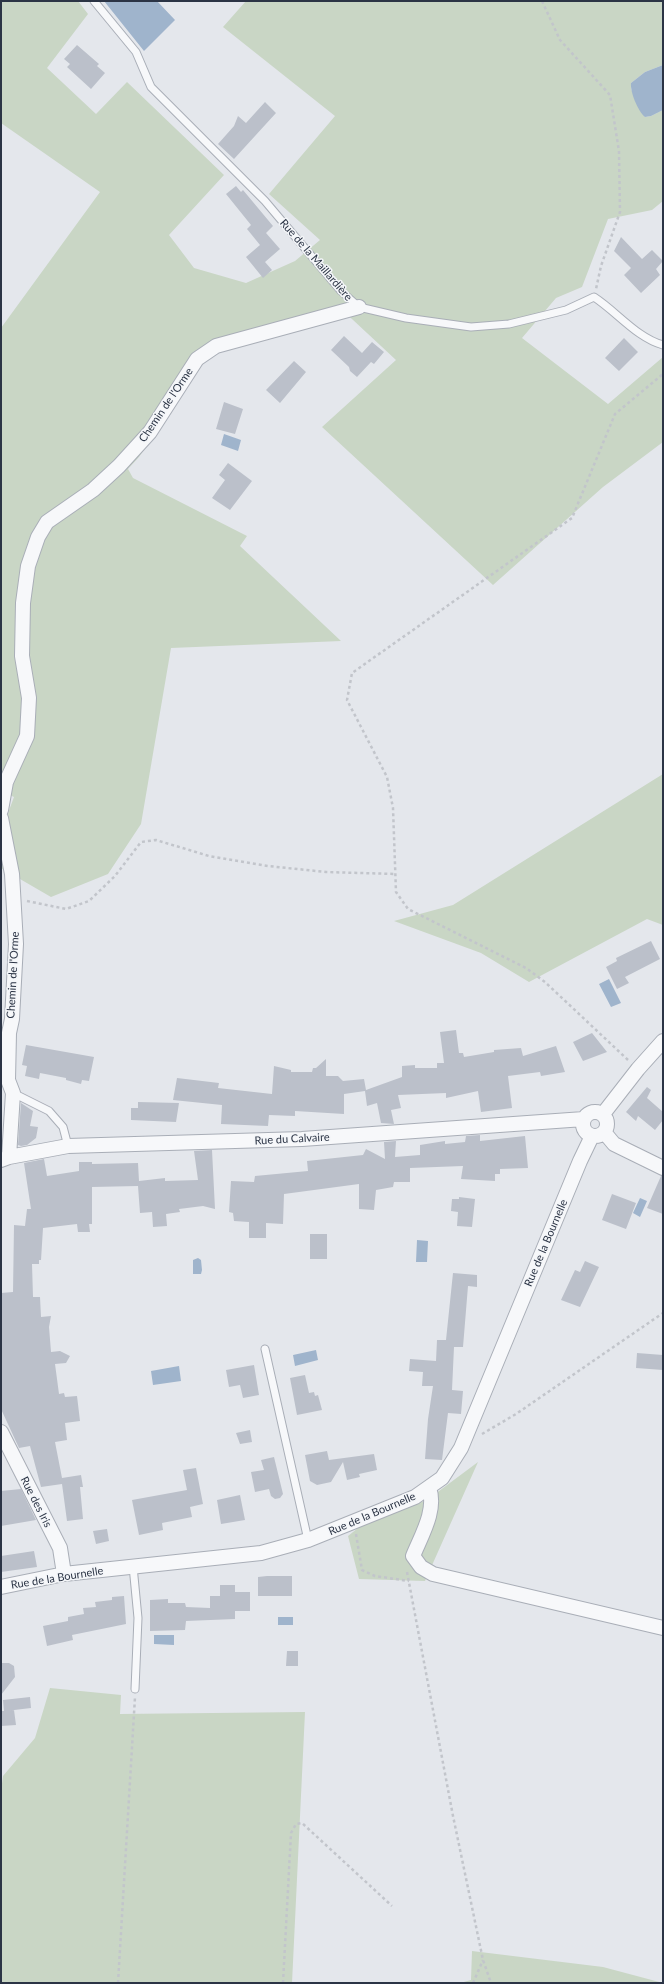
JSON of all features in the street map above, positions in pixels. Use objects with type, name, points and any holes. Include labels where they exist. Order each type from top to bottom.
[{"type":"street","name":"Chemin de l'Orme","points":[[1,810],[6,782],[27,736],[28,698],[22,656],[24,603],[28,566],[38,537],[47,522],[93,490],[119,466],[150,432],[197,359],[216,346],[360,307]]},
{"type":"street","name":"Chemin de l'Orme","points":[[1,818],[12,874],[16,944],[12,1019],[9,1033],[8,1080],[13,1093],[5,1158]]},
{"type":"street","points":[[603,1114],[638,1069],[663,1041]]},
{"type":"street","points":[[603,1114],[592,1112],[584,1119],[584,1129],[598,1134],[614,1144],[663,1168]]},
{"type":"street","points":[[598,1134],[607,1125],[603,1114]]},
{"type":"street","name":"Rue du Calvaire","points":[[5,1158],[68,1146],[302,1139],[584,1119]]},
{"type":"street","name":"Rue de la Bournelle","points":[[1,1587],[64,1574],[261,1553],[308,1540],[415,1497],[429,1488],[442,1478],[462,1444],[580,1161],[598,1134]]},
{"type":"street","name":"Rue des Iris","points":[[1,1432],[60,1548],[64,1574]]},
{"type":"street","points":[[429,1488],[432,1495],[430,1513],[413,1556],[422,1567],[433,1574],[663,1628]]},
{"type":"lane","name":"Rue de la Maillardière","points":[[94,1],[136,52],[151,87],[265,201],[341,291],[360,307],[406,318],[472,327],[509,324],[566,310],[594,297]]},
{"type":"lane","points":[[594,297],[608,306],[650,342],[663,346]]},
{"type":"lane","points":[[13,1093],[50,1111],[63,1127],[68,1146]]},
{"type":"lane","points":[[266,1349],[308,1540]]},
{"type":"lane","points":[[133,1566],[138,1618],[135,1689]]},
{"type":"path","points":[[542,1],[560,40],[610,95],[619,151],[620,212],[601,266],[594,297]]},
{"type":"path","points":[[638,1069],[546,982],[526,968],[408,909],[396,892],[393,808],[387,777],[348,700],[352,673],[572,518],[616,414],[663,374]]},
{"type":"path","points":[[14,900],[32,901],[66,909],[89,901],[115,876],[141,842],[156,840],[209,856],[268,866],[326,872],[395,874]]},
{"type":"path","points":[[462,1444],[516,1414],[663,1313]]},
{"type":"path","points":[[353,1522],[362,1570],[374,1576],[408,1581]]},
{"type":"path","points":[[413,1556],[406,1570],[453,1816],[490,1983]]},
{"type":"path","points":[[118,1983],[135,1689]]},
{"type":"path","points":[[283,1983],[290,1833],[296,1824],[302,1823],[392,1906]]},
{"type":"path","points":[[473,1983],[484,1960]]},
{"type":"green space","points":[[1,1],[78,1],[88,14],[47,68],[96,114],[127,82],[224,175],[169,235],[194,268],[246,283],[295,261],[320,240],[269,194],[335,116],[223,27],[246,1],[663,1],[663,65],[645,72],[631,83],[631,89],[645,117],[651,116],[663,110],[663,201],[652,210],[608,219],[582,287],[556,298],[522,338],[608,404],[663,357],[663,442],[603,487],[493,585],[322,427],[396,360],[338,306],[215,352],[200,367],[139,457],[128,469],[133,478],[247,536],[240,546],[341,641],[171,648],[141,824],[108,874],[51,897],[1,868],[1,832],[14,797],[1,791],[1,328],[100,192],[1,123]]},
{"type":"green space","points":[[663,774],[663,925],[647,919],[529,982],[481,953],[394,921],[453,905]]},
{"type":"green space","points":[[478,1462],[425,1581],[359,1579],[348,1536],[363,1524],[427,1500]]},
{"type":"green space","points":[[50,1688],[121,1695],[120,1714],[305,1712],[292,1983],[1,1983],[1,1791],[3,1776],[35,1738]]},
{"type":"green space","points":[[472,1951],[603,1967],[663,1983],[460,1983],[471,1980]]},
{"type":"water","points":[[104,1],[157,1],[175,20],[144,51]]},
{"type":"water","points":[[663,65],[663,110],[651,116],[645,117],[635,101],[631,83],[645,72]]},
{"type":"water","points":[[224,434],[241,440],[238,451],[221,445]]},
{"type":"water","points":[[609,979],[621,1003],[611,1007],[599,984]]},
{"type":"water","points":[[640,1198],[647,1201],[640,1217],[633,1213]]},
{"type":"water","points":[[417,1240],[428,1241],[427,1262],[416,1262]]},
{"type":"water","points":[[198,1258],[201,1260],[201,1274],[193,1274],[193,1260]]},
{"type":"water","points":[[316,1350],[318,1360],[295,1366],[293,1355]]},
{"type":"water","points":[[179,1366],[181,1381],[153,1385],[151,1371]]},
{"type":"water","points":[[278,1617],[293,1617],[293,1625],[278,1625]]},
{"type":"water","points":[[154,1635],[174,1635],[174,1645],[154,1644]]},
{"type":"building","points":[[77,45],[99,64],[97,66],[105,73],[91,89],[67,67],[70,64],[64,59]]},
{"type":"building","points":[[265,102],[276,113],[234,159],[218,144],[234,126],[238,116],[246,123]]},
{"type":"building","points":[[236,186],[241,192],[243,190],[273,226],[266,233],[280,249],[265,262],[272,270],[263,278],[246,257],[260,245],[247,229],[251,225],[226,194]]},
{"type":"building","points":[[621,237],[642,259],[652,250],[663,261],[656,269],[660,275],[641,293],[624,275],[631,268],[614,251]]},
{"type":"building","points":[[344,336],[362,353],[372,342],[384,352],[374,364],[371,362],[357,377],[331,350]]},
{"type":"building","points":[[624,338],[638,352],[619,371],[605,358]]},
{"type":"building","points":[[294,361],[306,372],[280,403],[266,390]]},
{"type":"building","points":[[224,402],[243,409],[235,434],[216,429]]},
{"type":"building","points":[[228,463],[252,481],[230,510],[212,498],[225,480],[219,475]]},
{"type":"building","points":[[651,941],[660,959],[625,977],[629,983],[617,989],[606,967],[617,961],[616,958]]},
{"type":"building","points":[[456,1030],[459,1053],[463,1053],[464,1057],[494,1052],[494,1050],[521,1048],[523,1056],[556,1046],[565,1072],[541,1076],[540,1072],[508,1076],[512,1108],[481,1112],[478,1091],[446,1098],[446,1093],[398,1095],[401,1108],[391,1110],[394,1124],[381,1123],[377,1103],[367,1106],[365,1091],[344,1094],[344,1114],[295,1111],[295,1116],[269,1115],[268,1126],[221,1124],[222,1105],[173,1100],[177,1078],[219,1083],[218,1088],[272,1094],[274,1066],[291,1070],[291,1072],[312,1072],[313,1068],[316,1068],[326,1059],[326,1076],[338,1076],[343,1081],[364,1079],[366,1090],[402,1077],[402,1066],[415,1065],[415,1068],[437,1068],[437,1063],[444,1063],[440,1032]]},
{"type":"building","points":[[592,1033],[607,1052],[583,1061],[573,1042]]},
{"type":"building","points":[[26,1045],[94,1057],[89,1081],[82,1080],[81,1084],[66,1080],[66,1078],[40,1073],[39,1079],[25,1076],[27,1066],[22,1065]]},
{"type":"building","points":[[647,1087],[651,1090],[647,1098],[663,1112],[663,1120],[655,1130],[638,1116],[636,1121],[626,1112]]},
{"type":"building","points":[[138,1102],[179,1103],[176,1122],[131,1120],[131,1108],[138,1108]]},
{"type":"building","points":[[21,1103],[33,1111],[30,1126],[38,1127],[36,1138],[27,1145],[21,1146],[18,1145]]},
{"type":"building","points":[[480,1135],[480,1141],[525,1136],[528,1168],[500,1169],[500,1174],[495,1174],[495,1181],[461,1179],[463,1166],[410,1168],[410,1182],[394,1182],[393,1187],[376,1190],[374,1210],[359,1209],[359,1184],[284,1194],[283,1224],[266,1223],[266,1238],[249,1238],[249,1222],[234,1221],[233,1213],[229,1212],[231,1181],[254,1182],[255,1176],[308,1171],[307,1161],[363,1155],[366,1149],[385,1159],[384,1142],[396,1141],[395,1157],[420,1155],[420,1145],[445,1141],[445,1144],[465,1142],[466,1136]]},
{"type":"building","points":[[212,1150],[215,1209],[203,1206],[179,1209],[180,1212],[166,1214],[167,1226],[153,1227],[152,1212],[140,1213],[138,1186],[92,1187],[92,1224],[89,1224],[90,1232],[78,1232],[77,1224],[43,1228],[41,1260],[39,1260],[39,1264],[32,1264],[33,1297],[40,1297],[41,1317],[51,1316],[49,1327],[51,1352],[60,1351],[70,1356],[66,1363],[55,1364],[59,1394],[64,1393],[65,1397],[77,1396],[80,1421],[65,1423],[67,1440],[55,1442],[62,1478],[81,1475],[83,1487],[80,1487],[83,1519],[67,1521],[62,1484],[41,1487],[30,1446],[19,1448],[1,1409],[1,1293],[13,1292],[14,1225],[25,1226],[27,1209],[31,1209],[24,1163],[44,1159],[47,1176],[79,1171],[79,1162],[92,1162],[92,1164],[138,1163],[139,1181],[165,1178],[165,1181],[198,1180],[194,1151]]},
{"type":"building","points":[[661,1176],[663,1176],[663,1214],[647,1208]]},
{"type":"building","points":[[612,1194],[636,1203],[626,1229],[602,1220]]},
{"type":"building","points":[[459,1197],[475,1199],[472,1227],[457,1226],[458,1212],[451,1211],[452,1199],[459,1199]]},
{"type":"building","points":[[310,1234],[327,1234],[327,1259],[310,1259]]},
{"type":"building","points":[[585,1261],[599,1267],[580,1307],[561,1300],[575,1270],[580,1272]]},
{"type":"building","points":[[453,1273],[477,1275],[477,1287],[468,1286],[463,1347],[454,1347],[452,1390],[463,1391],[461,1414],[448,1413],[442,1460],[425,1459],[428,1419],[433,1386],[422,1386],[423,1372],[409,1371],[410,1359],[436,1361],[437,1340],[446,1340]]},
{"type":"building","points":[[637,1353],[663,1355],[663,1370],[636,1368]]},
{"type":"building","points":[[254,1365],[259,1395],[243,1398],[240,1385],[229,1387],[226,1370]]},
{"type":"building","points":[[305,1375],[309,1393],[314,1392],[315,1396],[318,1395],[322,1410],[297,1415],[290,1378]]},
{"type":"building","points":[[250,1430],[252,1442],[240,1444],[236,1433]]},
{"type":"building","points":[[327,1451],[329,1460],[374,1454],[377,1470],[359,1474],[360,1477],[347,1480],[343,1462],[331,1482],[317,1485],[310,1481],[305,1455]]},
{"type":"building","points":[[274,1457],[283,1494],[280,1498],[275,1499],[271,1496],[269,1489],[255,1492],[251,1472],[264,1470],[261,1460]]},
{"type":"building","points":[[196,1468],[203,1504],[190,1507],[192,1517],[162,1523],[163,1530],[139,1535],[132,1500],[187,1490],[183,1470]]},
{"type":"building","points":[[21,1489],[36,1520],[1,1526],[1,1491]]},
{"type":"building","points":[[240,1495],[245,1520],[221,1524],[217,1500]]},
{"type":"building","points":[[107,1529],[109,1541],[96,1544],[93,1531]]},
{"type":"building","points":[[34,1551],[37,1567],[1,1572],[1,1556]]},
{"type":"building","points":[[292,1576],[292,1596],[258,1596],[258,1577]]},
{"type":"building","points":[[220,1585],[235,1585],[235,1592],[250,1592],[250,1611],[235,1611],[235,1619],[186,1621],[185,1630],[150,1631],[150,1600],[168,1599],[168,1603],[185,1603],[186,1607],[210,1608],[210,1596],[220,1596]]},
{"type":"building","points":[[124,1596],[126,1624],[72,1635],[73,1640],[47,1646],[43,1626],[68,1621],[68,1617],[84,1614],[83,1608],[96,1607],[95,1602],[112,1600],[112,1597]]},
{"type":"building","points":[[287,1651],[298,1651],[298,1666],[286,1666]]},
{"type":"building","points":[[1,1663],[9,1663],[14,1666],[15,1677],[1,1695]]},
{"type":"building","points":[[30,1697],[31,1708],[14,1710],[16,1725],[1,1726],[1,1711],[4,1711],[3,1700]]}]
